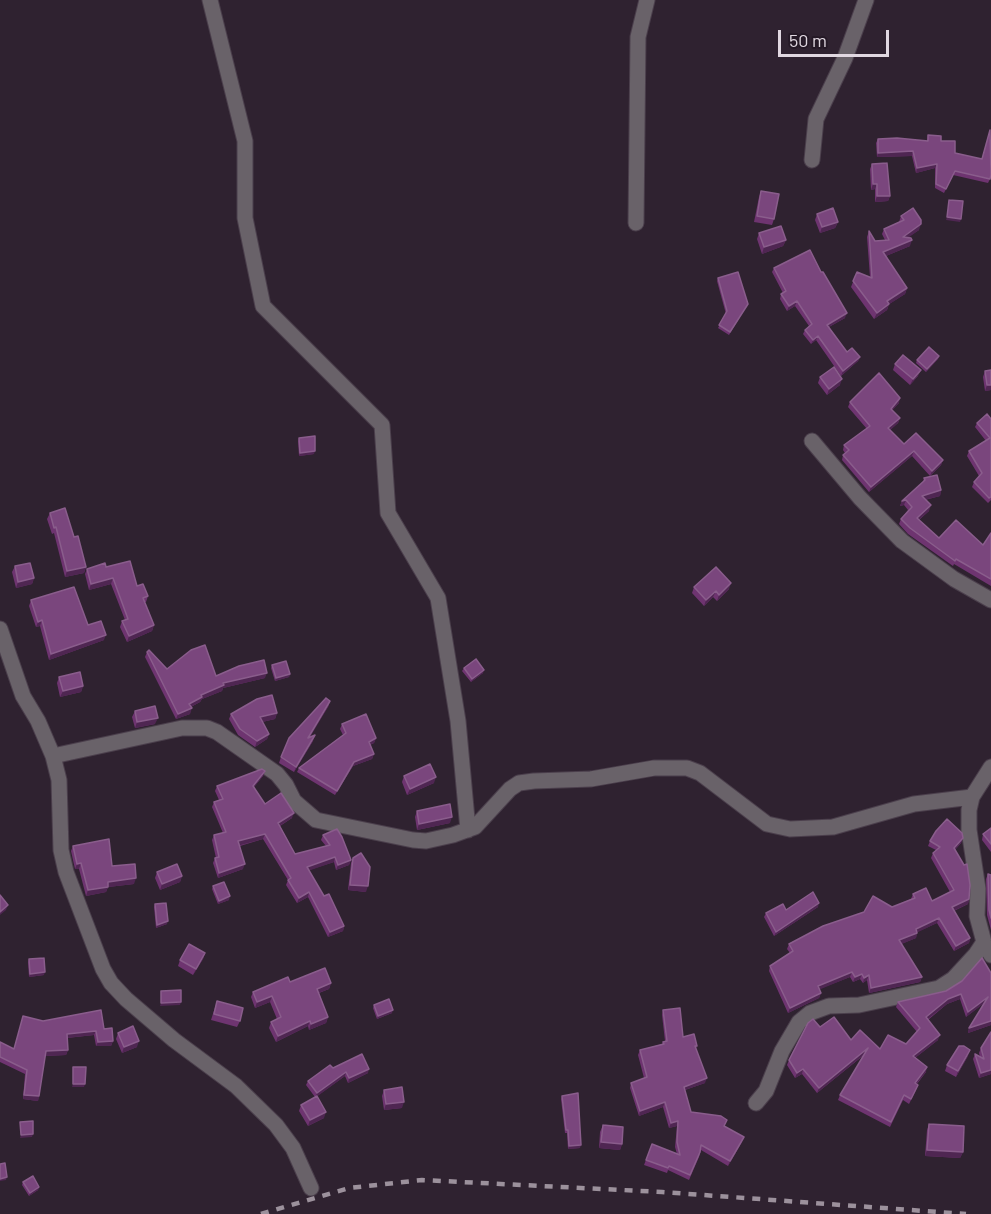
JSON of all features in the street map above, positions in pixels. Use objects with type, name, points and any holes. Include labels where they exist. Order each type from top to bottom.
[{"type":"street","points":[[210,0],[245,141],[245,218],[263,306],[381,425],[388,513],[438,598],[458,721],[468,830]]},
{"type":"street","points":[[636,223],[638,37],[647,0]]},
{"type":"street","points":[[812,160],[816,119],[845,58],[866,0]]},
{"type":"street","points":[[812,441],[860,498],[902,541],[954,579],[991,600]]},
{"type":"street","points":[[0,629],[23,696],[38,721],[53,756],[59,780],[63,861],[103,969],[111,983],[174,1040],[236,1086],[264,1112],[293,1148],[311,1188]]},
{"type":"street","points":[[53,756],[182,728],[207,728],[218,732],[277,774],[294,801],[316,820],[426,841],[468,830],[482,822],[510,789],[519,783],[591,779],[654,768],[678,767],[695,771],[767,824],[790,829],[833,827],[914,804],[972,797]]},
{"type":"street","points":[[756,1103],[766,1091],[782,1051],[799,1022],[810,1013],[829,1006],[859,1005],[939,988],[953,978],[976,954],[988,949],[977,916],[978,889],[969,830],[969,810],[972,797],[991,767]]},
{"type":"building","points":[[990,130],[990,179],[955,171],[946,189],[936,184],[937,164],[917,168],[913,151],[878,153],[878,139],[928,141],[928,135],[941,136],[941,141],[955,141],[955,153],[982,159]]},
{"type":"building","points":[[887,163],[890,196],[877,196],[877,184],[873,184],[872,164]]},
{"type":"building","points":[[761,191],[779,194],[774,219],[757,216]]},
{"type":"building","points":[[949,200],[963,201],[961,219],[947,217]]},
{"type":"building","points":[[833,208],[838,222],[822,227],[817,214]]},
{"type":"building","points":[[913,208],[921,224],[903,237],[912,240],[883,252],[907,288],[887,301],[889,304],[877,313],[853,281],[857,272],[872,278],[869,231],[875,241],[889,240],[884,229],[904,220],[901,216]]},
{"type":"building","points":[[781,226],[786,240],[764,247],[759,233]]},
{"type":"building","points":[[810,250],[847,313],[827,325],[847,352],[852,348],[860,357],[843,371],[818,336],[813,340],[805,330],[812,324],[797,301],[789,306],[781,294],[786,291],[774,268]]},
{"type":"building","points":[[738,272],[748,304],[730,332],[719,325],[727,311],[718,278]]},
{"type":"building","points":[[929,347],[939,356],[927,369],[917,360]]},
{"type":"building","points":[[903,355],[921,370],[913,379],[895,364]]},
{"type":"building","points":[[834,367],[842,379],[829,389],[820,377]]},
{"type":"building","points":[[991,370],[991,385],[987,385],[985,371]]},
{"type":"building","points":[[879,373],[900,398],[891,409],[900,418],[888,428],[904,444],[916,433],[943,460],[932,471],[914,451],[871,487],[843,455],[849,450],[844,445],[870,426],[850,402]]},
{"type":"building","points":[[987,414],[991,419],[991,497],[989,498],[974,482],[982,473],[969,451],[990,438],[977,423]]},
{"type":"building","points":[[315,436],[315,451],[300,453],[299,438]]},
{"type":"building","points":[[937,475],[941,490],[922,496],[931,505],[917,518],[939,538],[956,520],[983,545],[991,533],[991,579],[956,559],[955,561],[901,519],[912,507],[906,500],[902,501],[925,480],[924,478]]},
{"type":"building","points":[[65,508],[74,537],[78,536],[86,567],[67,571],[56,527],[54,528],[50,513]]},
{"type":"building","points":[[130,561],[137,586],[143,584],[148,596],[143,598],[154,625],[129,636],[122,621],[128,619],[113,578],[91,584],[87,569],[105,563],[106,567]]},
{"type":"building","points":[[30,563],[34,578],[18,582],[15,566]]},
{"type":"building","points":[[716,567],[731,583],[719,595],[716,591],[706,600],[694,587]]},
{"type":"building","points":[[74,587],[88,625],[101,621],[106,635],[51,654],[42,620],[38,622],[31,600]]},
{"type":"building","points":[[205,645],[216,676],[239,666],[264,660],[267,673],[223,683],[224,685],[201,695],[202,697],[189,704],[192,708],[178,714],[147,652],[149,650],[167,669],[191,650]]},
{"type":"building","points":[[476,659],[484,670],[472,679],[464,668]]},
{"type":"building","points":[[286,661],[290,674],[276,678],[272,665]]},
{"type":"building","points":[[80,672],[83,686],[63,691],[59,677]]},
{"type":"building","points":[[272,695],[277,713],[260,717],[269,734],[257,741],[240,729],[231,714],[257,699]]},
{"type":"building","points":[[326,698],[330,701],[308,738],[315,735],[296,767],[281,757],[289,738]]},
{"type":"building","points":[[155,706],[158,718],[137,722],[135,711]]},
{"type":"building","points":[[366,714],[376,738],[369,742],[374,754],[354,762],[337,791],[299,768],[346,733],[342,724]]},
{"type":"building","points":[[430,764],[436,777],[410,789],[404,776]]},
{"type":"building","points":[[262,769],[265,771],[253,786],[265,804],[281,793],[294,813],[278,823],[295,854],[330,845],[323,835],[337,829],[342,837],[351,860],[338,865],[335,857],[307,867],[324,896],[329,894],[344,926],[330,932],[309,892],[299,898],[288,880],[291,878],[265,834],[238,841],[245,864],[219,873],[215,858],[219,857],[214,835],[226,832],[214,802],[223,799],[217,786]]},
{"type":"building","points":[[450,804],[452,817],[419,824],[417,811]]},
{"type":"building","points":[[947,819],[962,833],[963,838],[954,848],[964,865],[967,864],[969,899],[952,907],[970,938],[956,946],[939,918],[916,929],[917,933],[899,940],[922,977],[871,988],[869,975],[864,978],[862,974],[855,977],[852,972],[818,986],[821,993],[790,1008],[770,966],[793,951],[789,944],[823,926],[864,912],[873,896],[892,907],[915,898],[913,894],[926,888],[932,901],[954,890],[933,853],[940,847],[930,841]]},
{"type":"building","points":[[991,828],[991,844],[983,834]]},
{"type":"building","points":[[109,839],[112,866],[135,864],[136,878],[108,882],[108,887],[88,890],[81,863],[77,864],[73,846]]},
{"type":"building","points":[[361,853],[370,867],[368,886],[350,885],[353,858]]},
{"type":"building","points":[[177,864],[182,876],[162,884],[157,872]]},
{"type":"building","points":[[988,874],[991,875],[991,918],[989,910]]},
{"type":"building","points":[[224,882],[230,896],[219,901],[213,886]]},
{"type":"building","points":[[813,892],[819,903],[776,932],[766,913],[783,904],[786,910]]},
{"type":"building","points":[[0,895],[8,905],[0,912]]},
{"type":"building","points":[[166,903],[168,921],[157,925],[155,904]]},
{"type":"building","points":[[189,944],[205,953],[196,969],[180,960]]},
{"type":"building","points":[[44,958],[45,972],[30,974],[29,959]]},
{"type":"building","points":[[982,958],[991,973],[991,1021],[969,1028],[988,997],[968,1012],[961,994],[948,999],[926,1017],[940,1035],[913,1056],[927,1067],[915,1083],[918,1085],[911,1099],[904,1095],[891,1122],[840,1095],[868,1048],[819,1088],[803,1069],[797,1073],[789,1060],[808,1023],[813,1019],[820,1027],[834,1017],[851,1040],[860,1030],[880,1049],[888,1035],[906,1044],[920,1028],[898,1002],[946,991],[962,981]]},
{"type":"building","points":[[325,968],[331,983],[317,989],[328,1017],[311,1024],[310,1021],[278,1036],[271,1022],[281,1017],[272,996],[257,1002],[253,992],[288,977],[290,982]]},
{"type":"building","points":[[181,990],[181,1002],[161,1003],[161,991]]},
{"type":"building","points":[[389,999],[393,1010],[378,1016],[374,1005]]},
{"type":"building","points":[[217,1001],[243,1008],[240,1021],[214,1014]]},
{"type":"building","points":[[680,1008],[683,1037],[694,1034],[697,1046],[695,1046],[707,1078],[684,1087],[691,1112],[721,1116],[727,1120],[724,1126],[744,1137],[730,1161],[701,1145],[690,1175],[646,1160],[652,1144],[680,1155],[677,1142],[678,1121],[671,1123],[665,1102],[640,1111],[631,1083],[647,1077],[640,1050],[664,1044],[663,1042],[667,1041],[663,1010]]},
{"type":"building","points":[[101,1010],[104,1029],[112,1028],[113,1041],[98,1042],[96,1031],[67,1034],[68,1050],[46,1051],[39,1096],[24,1095],[27,1070],[0,1057],[0,1042],[14,1049],[23,1016],[43,1021]]},
{"type":"building","points":[[133,1026],[139,1041],[124,1047],[118,1033]]},
{"type":"building","points":[[991,1032],[991,1070],[981,1073],[975,1054],[984,1059],[981,1048]]},
{"type":"building","points":[[959,1046],[970,1050],[958,1071],[947,1065]]},
{"type":"building","points":[[362,1054],[369,1069],[349,1078],[346,1072],[317,1093],[308,1081],[330,1065],[333,1068]]},
{"type":"building","points":[[73,1067],[86,1067],[85,1084],[73,1084]]},
{"type":"building","points":[[402,1087],[404,1102],[386,1104],[384,1090]]},
{"type":"building","points":[[578,1093],[581,1145],[569,1146],[562,1096]]},
{"type":"building","points":[[317,1096],[326,1112],[310,1120],[301,1105]]},
{"type":"building","points":[[33,1121],[33,1134],[21,1135],[20,1122]]},
{"type":"building","points":[[929,1124],[964,1126],[963,1152],[927,1150]]},
{"type":"building","points":[[603,1125],[623,1127],[622,1144],[601,1142]]},
{"type":"building","points":[[5,1163],[7,1177],[0,1179],[0,1164]]},
{"type":"building","points":[[33,1176],[39,1187],[30,1193],[23,1182]]},
{"type":"railway","points":[[261,1214],[349,1188],[422,1180],[662,1192],[966,1214]]}]
